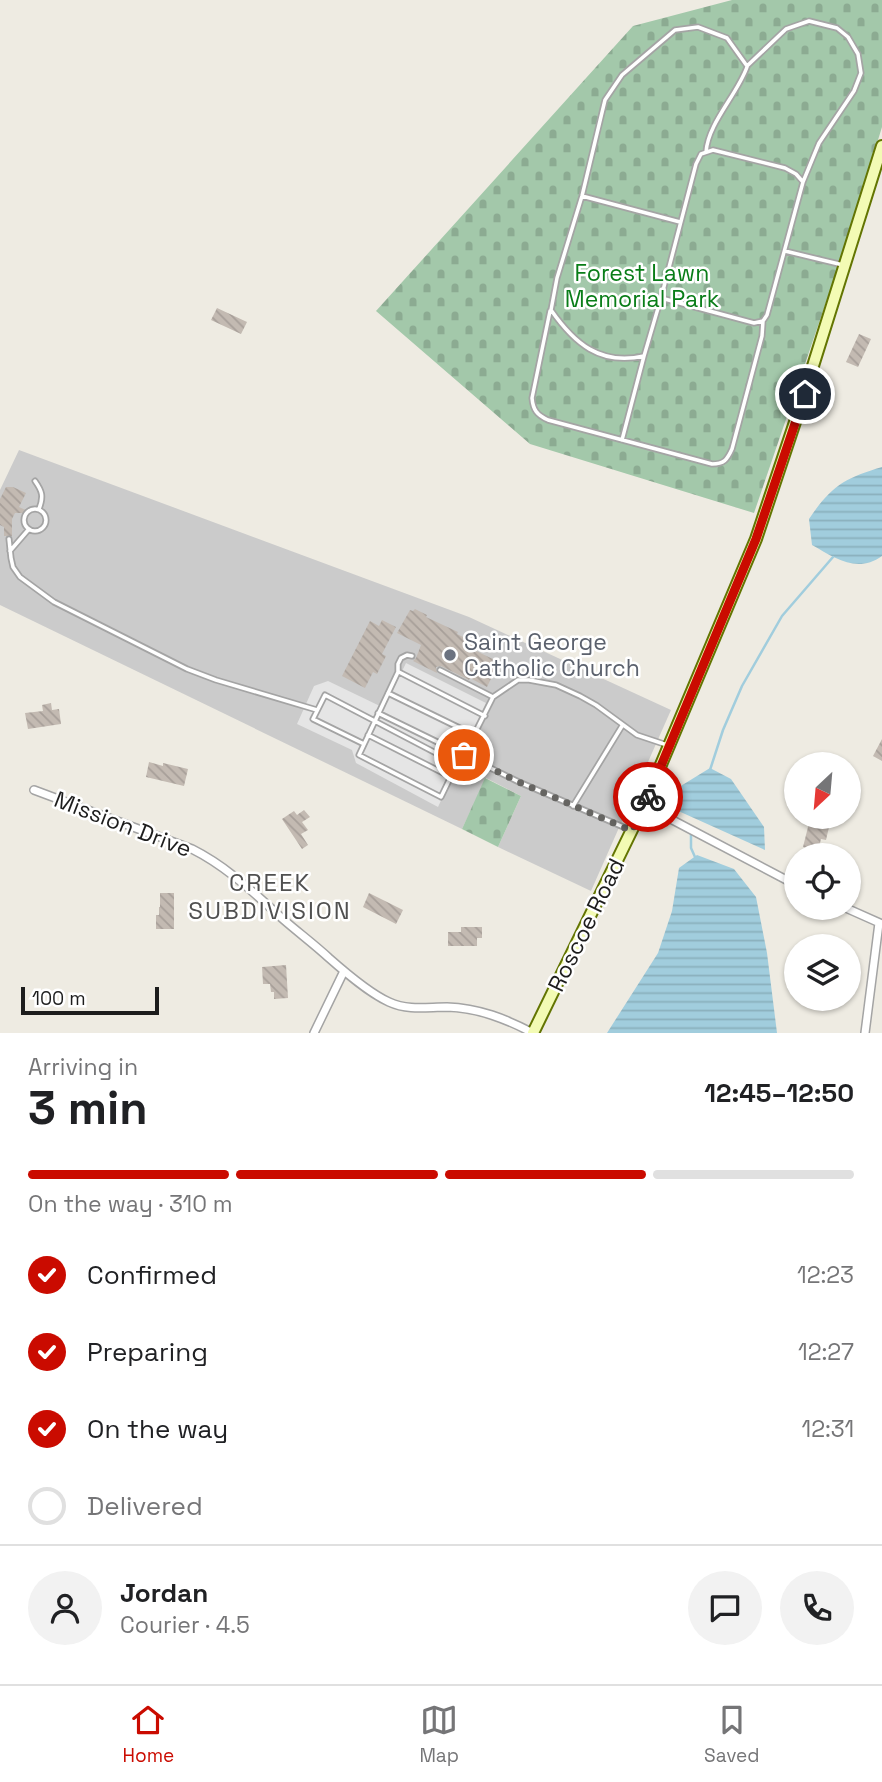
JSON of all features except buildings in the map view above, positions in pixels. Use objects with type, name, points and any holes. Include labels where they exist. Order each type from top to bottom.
[{"type":"main road","name":"Roscoe Road","points":[[533,1033],[644,805],[756,539],[882,146]]},
{"type":"street","name":"Mission Drive","points":[[33,790],[192,849],[212,859],[242,881],[344,971],[387,1001],[415,1009],[448,1007],[488,1013],[533,1033]]},
{"type":"street","points":[[644,805],[784,879]]},
{"type":"street","points":[[861,914],[881,923],[865,1033]]},
{"type":"street","points":[[314,1033],[344,971]]},
{"type":"lane","points":[[706,152],[720,116],[742,81],[747,66],[786,29],[809,21],[837,28],[848,37],[858,54],[861,73],[854,91],[819,143],[803,183],[727,460],[721,464],[712,464],[548,420],[539,415],[531,398],[557,278],[582,196],[605,100],[622,75],[675,30],[698,27],[727,38],[747,66]]},
{"type":"lane","points":[[622,440],[696,163],[701,154],[713,150],[785,168],[796,174],[803,183]]},
{"type":"lane","points":[[582,196],[680,222]]},
{"type":"lane","points":[[785,251],[845,266]]},
{"type":"lane","points":[[661,298],[754,323],[763,321]]},
{"type":"lane","points":[[551,310],[565,330],[591,351],[608,358],[629,359],[643,356]]},
{"type":"lane","points":[[34,481],[42,493],[43,500],[39,509]]},
{"type":"lane","points":[[39,509],[46,517],[46,524],[37,531],[29,529],[24,523],[24,516],[29,510],[39,509]]},
{"type":"lane","points":[[10,551],[29,529]]},
{"type":"lane","points":[[9,539],[13,567],[20,577],[54,602],[187,669],[317,710]]},
{"type":"lane","points":[[412,656],[401,658],[398,672],[359,755],[441,797],[494,696],[519,680],[556,685],[596,705],[636,736],[669,746]]},
{"type":"lane","points":[[440,670],[494,696]]},
{"type":"lane","points":[[398,672],[485,716]]},
{"type":"lane","points":[[388,693],[474,735]]},
{"type":"lane","points":[[364,744],[313,719],[325,695],[457,764]]},
{"type":"lane","points":[[378,713],[519,782],[632,831]]},
{"type":"lane","points":[[573,806],[622,726]]},
{"type":"lane","points":[[368,735],[451,777]]},
{"type":"shaded area","points":[[19,450],[469,617],[671,710],[591,891],[498,847],[521,796],[486,778],[462,829],[0,605],[0,490]]},
{"type":"shaded area","points":[[406,663],[486,703],[438,807],[356,763],[352,750],[297,724],[314,686],[328,681],[384,708]]},
{"type":"green space","name":"Forest Lawn Memorial Park","points":[[732,0],[882,0],[882,127],[846,244],[754,513],[530,444],[376,311],[633,26]]},
{"type":"green space","points":[[485,778],[521,796],[498,847],[462,829]]},
{"type":"water","points":[[882,467],[882,556],[864,564],[855,564],[838,559],[812,545],[809,519],[824,498],[848,480]]},
{"type":"water","points":[[710,768],[731,779],[764,827],[765,850],[665,805],[671,792]]},
{"type":"water","points":[[697,855],[734,869],[756,897],[767,953],[777,1033],[607,1033],[658,953],[672,911],[679,868]]},
{"type":"waterway","points":[[710,770],[742,686],[782,616],[833,557]]},
{"type":"waterway","points":[[691,833],[691,848],[695,857]]},
{"type":"way so far","points":[[464,755],[632,831],[648,797]]},
{"type":"place","name":"Saint George Catholic Church","points":[[450,655]]},
{"type":"district","name":"CREEK SUBDIVISION","points":[[270,896]]},
{"type":"route","points":[[648,797],[756,539],[805,394]]}]
